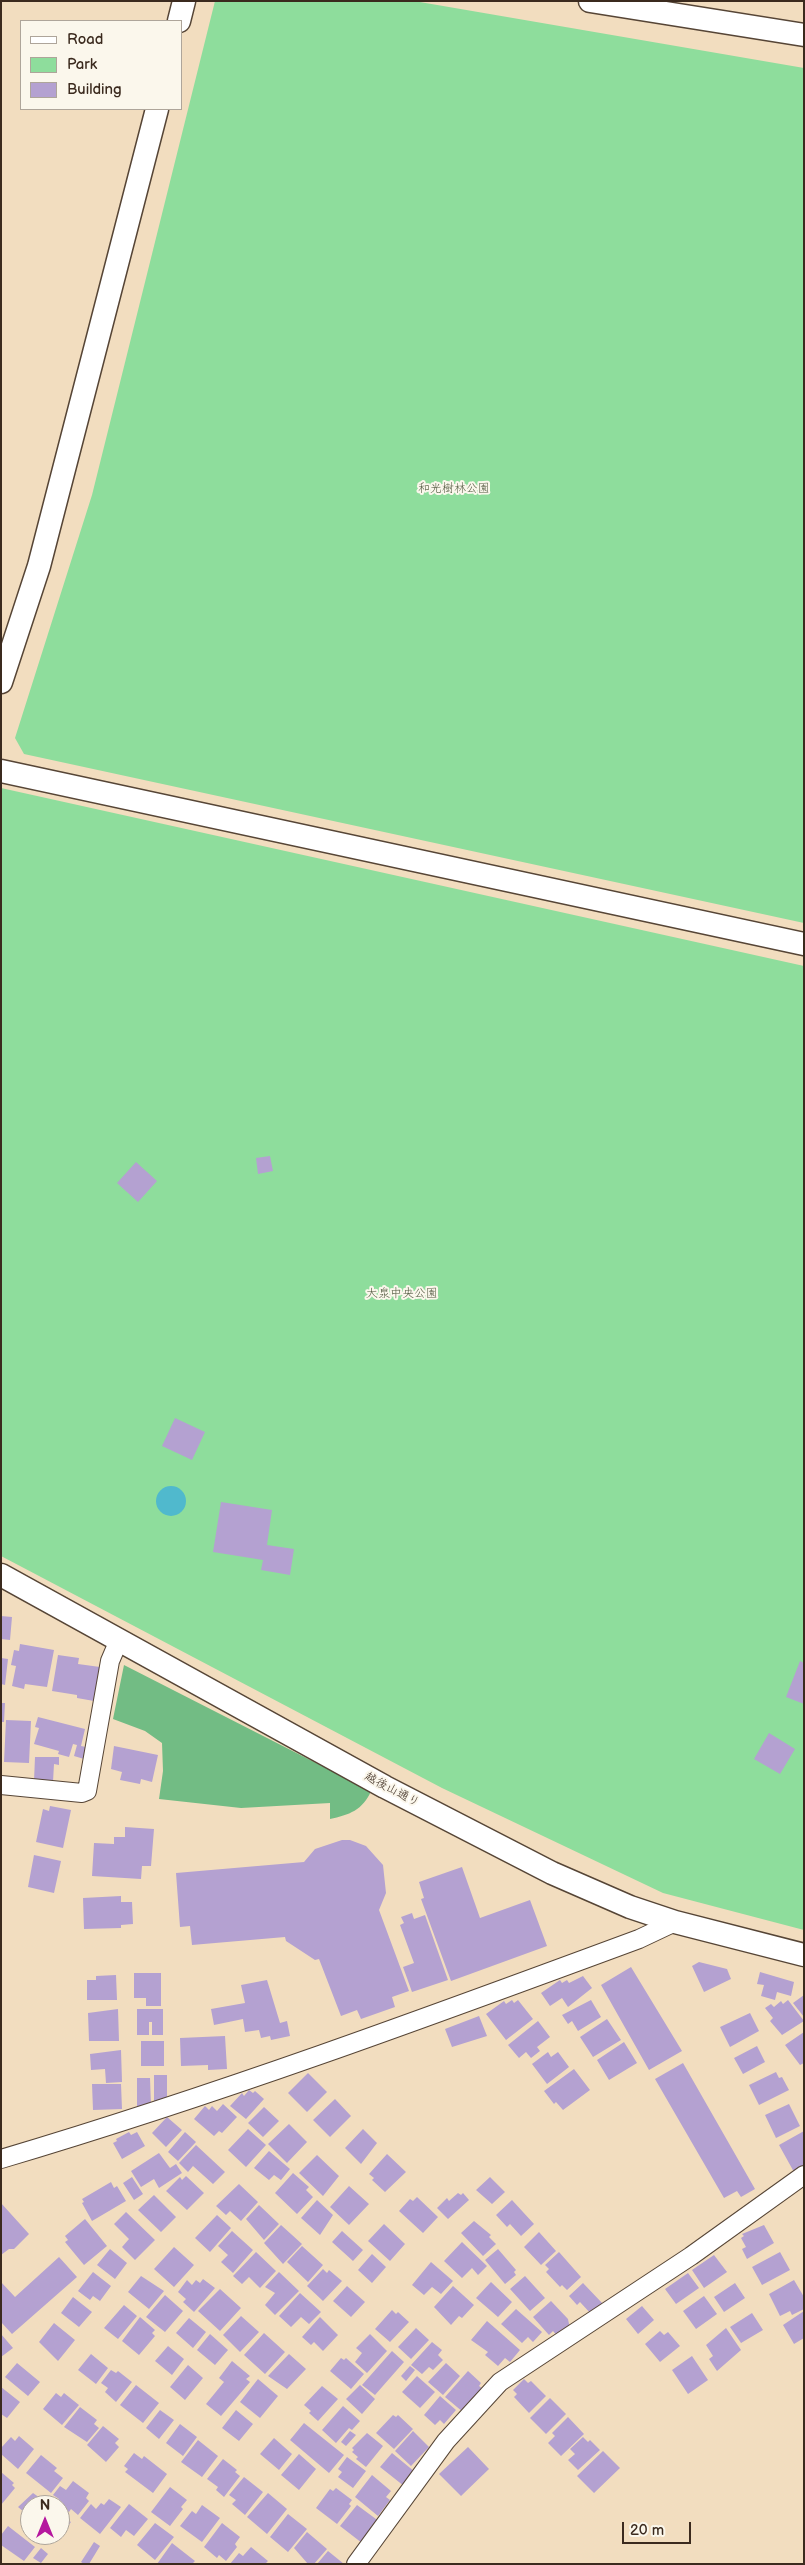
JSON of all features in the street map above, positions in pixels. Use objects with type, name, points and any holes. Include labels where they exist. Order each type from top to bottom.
[{"type":"street","points":[[179,20],[184,1]]},
{"type":"street","points":[[590,1],[804,35]]},
{"type":"street","points":[[1,682],[40,566],[157,110]]},
{"type":"street","points":[[1,771],[804,944]]},
{"type":"street","name":"越後山通り","points":[[1,1575],[385,1787],[543,1868],[630,1907],[675,1922],[804,1954]]},
{"type":"street","points":[[1,1785],[82,1793],[88,1791],[110,1661],[119,1640]]},
{"type":"street","points":[[1,2159],[174,2107],[262,2077],[639,1940],[675,1922]]},
{"type":"street","points":[[356,2564],[446,2441],[500,2382],[691,2256],[804,2175]]},
{"type":"green space","name":"和光樹林公園","points":[[215,1],[414,1],[804,68],[804,923],[24,754],[15,738],[92,495]]},
{"type":"green space","name":"大泉中央公園","points":[[1,788],[804,966],[804,1930],[663,1893],[442,1788],[1,1556]]},
{"type":"green space","points":[[124,1665],[371,1791],[368,1797],[355,1811],[330,1819],[330,1803],[241,1808],[159,1799],[163,1771],[162,1743],[145,1731],[113,1719]]},
{"type":"water","points":[[171,1486],[177,1487],[185,1495],[185,1507],[177,1515],[171,1516],[165,1515],[157,1507],[156,1501],[157,1495],[165,1487]]},
{"type":"building","points":[[270,1156],[273,1171],[258,1174],[256,1158]]},
{"type":"building","points":[[136,1162],[157,1181],[138,1202],[117,1183]]},
{"type":"building","points":[[175,1418],[205,1432],[192,1460],[162,1446]]},
{"type":"building","points":[[221,1502],[272,1510],[267,1545],[294,1549],[290,1575],[261,1570],[263,1560],[213,1552]]},
{"type":"building","points":[[1,1616],[12,1617],[10,1640],[1,1639]]},
{"type":"building","points":[[20,1644],[54,1650],[47,1687],[25,1684],[24,1689],[12,1686],[16,1666],[11,1665],[14,1650],[19,1651]]},
{"type":"building","points":[[58,1655],[79,1658],[78,1664],[100,1667],[94,1701],[77,1698],[77,1695],[52,1691]]},
{"type":"building","points":[[1,1658],[8,1659],[5,1685],[1,1684]]},
{"type":"building","points":[[800,1661],[804,1663],[804,1704],[786,1697]]},
{"type":"building","points":[[1,1703],[5,1703],[4,1722],[1,1722]]},
{"type":"building","points":[[38,1717],[85,1729],[81,1746],[86,1747],[84,1759],[74,1756],[77,1745],[73,1744],[69,1757],[58,1754],[59,1751],[34,1744],[39,1728],[35,1727]]},
{"type":"building","points":[[6,1720],[31,1721],[29,1763],[4,1762]]},
{"type":"building","points":[[769,1733],[795,1749],[780,1774],[754,1759]]},
{"type":"building","points":[[114,1746],[158,1755],[152,1782],[141,1779],[140,1784],[120,1780],[122,1772],[111,1769]]},
{"type":"building","points":[[35,1757],[59,1757],[59,1765],[54,1764],[53,1782],[34,1781]]},
{"type":"building","points":[[50,1806],[71,1810],[63,1848],[36,1842],[43,1809],[49,1811]]},
{"type":"building","points":[[125,1827],[154,1829],[151,1866],[142,1866],[141,1879],[92,1876],[94,1843],[114,1844],[114,1837],[125,1837]]},
{"type":"building","points":[[342,1840],[350,1840],[366,1846],[383,1865],[386,1893],[379,1910],[409,1991],[392,1997],[395,2007],[361,2019],[357,2010],[341,2016],[319,1959],[315,1960],[286,1941],[285,1937],[192,1945],[190,1926],[180,1927],[176,1873],[304,1862],[315,1849]]},
{"type":"building","points":[[34,1855],[61,1861],[54,1893],[28,1887]]},
{"type":"building","points":[[462,1867],[480,1918],[530,1900],[547,1946],[451,1981],[421,1899],[424,1898],[419,1882]]},
{"type":"building","points":[[121,1896],[121,1902],[132,1902],[133,1924],[121,1925],[121,1928],[84,1929],[83,1898]]},
{"type":"building","points":[[412,1913],[414,1919],[425,1915],[448,1980],[412,1992],[403,1967],[414,1963],[400,1925],[404,1923],[401,1917]]},
{"type":"building","points":[[699,1962],[727,1969],[731,1979],[704,1992],[692,1966]]},
{"type":"building","points":[[631,1967],[682,2051],[649,2070],[601,1985]]},
{"type":"building","points":[[760,1972],[794,1982],[791,1996],[777,1992],[775,2000],[761,1996],[764,1985],[757,1984]]},
{"type":"building","points":[[134,1973],[161,1973],[161,2006],[146,2006],[146,1998],[134,1998]]},
{"type":"building","points":[[116,1975],[117,2000],[87,2000],[87,1980],[96,1980],[96,1976]]},
{"type":"building","points":[[583,1976],[592,1988],[568,2007],[562,1998],[550,2006],[541,1993],[560,1980],[562,1983],[567,1980],[569,1983]]},
{"type":"building","points":[[267,1980],[280,2023],[287,2021],[290,2036],[271,2040],[270,2036],[261,2038],[259,2030],[245,2032],[243,2019],[214,2025],[211,2009],[245,2003],[241,1985]]},
{"type":"building","points":[[804,1995],[804,2017],[793,2003]]},
{"type":"building","points":[[512,2000],[514,2003],[518,2000],[533,2019],[506,2040],[486,2014],[504,2001],[506,2004]]},
{"type":"building","points":[[591,2000],[601,2017],[578,2031],[572,2021],[568,2024],[562,2015]]},
{"type":"building","points":[[788,2000],[804,2021],[782,2035],[770,2021],[773,2018],[765,2008],[771,2004],[774,2007],[781,2001],[783,2004]]},
{"type":"building","points":[[118,2009],[119,2041],[89,2041],[88,2013]]},
{"type":"building","points":[[137,2009],[163,2009],[163,2035],[152,2035],[152,2022],[149,2022],[149,2035],[137,2035]]},
{"type":"building","points":[[750,2013],[759,2031],[730,2047],[720,2027]]},
{"type":"building","points":[[479,2016],[487,2036],[452,2047],[445,2029]]},
{"type":"building","points":[[607,2019],[621,2040],[593,2057],[580,2037]]},
{"type":"building","points":[[538,2021],[550,2037],[537,2047],[540,2051],[531,2058],[526,2052],[519,2058],[508,2045]]},
{"type":"building","points":[[804,2032],[804,2063],[800,2065],[785,2045]]},
{"type":"building","points":[[225,2036],[227,2069],[208,2070],[208,2065],[181,2066],[180,2038]]},
{"type":"building","points":[[141,2041],[164,2041],[164,2066],[141,2066]]},
{"type":"building","points":[[624,2042],[637,2063],[609,2080],[597,2060]]},
{"type":"building","points":[[757,2046],[765,2062],[743,2074],[734,2058]]},
{"type":"building","points":[[121,2050],[122,2082],[106,2083],[105,2069],[91,2070],[90,2054]]},
{"type":"building","points":[[548,2052],[551,2057],[558,2052],[569,2067],[547,2084],[532,2064]]},
{"type":"building","points":[[683,2063],[755,2189],[741,2197],[737,2191],[724,2198],[655,2079]]},
{"type":"building","points":[[574,2069],[590,2090],[563,2110],[556,2102],[554,2104],[544,2091]]},
{"type":"building","points":[[776,2072],[779,2078],[782,2077],[789,2090],[759,2105],[749,2085]]},
{"type":"building","points":[[308,2073],[327,2092],[307,2112],[288,2093]]},
{"type":"building","points":[[154,2075],[167,2075],[167,2104],[154,2104]]},
{"type":"building","points":[[137,2078],[150,2078],[151,2106],[137,2106]]},
{"type":"building","points":[[92,2084],[121,2084],[122,2109],[93,2110]]},
{"type":"building","points":[[249,2090],[253,2093],[255,2091],[264,2099],[246,2119],[230,2106],[242,2093],[244,2096]]},
{"type":"building","points":[[335,2099],[351,2116],[330,2137],[313,2120]]},
{"type":"building","points":[[223,2104],[237,2117],[222,2133],[219,2131],[214,2136],[194,2119],[205,2106],[209,2110],[212,2106],[217,2111]]},
{"type":"building","points":[[789,2104],[800,2126],[776,2138],[765,2115]]},
{"type":"building","points":[[264,2107],[279,2121],[263,2137],[248,2123]]},
{"type":"building","points":[[167,2117],[182,2130],[166,2147],[152,2133]]},
{"type":"building","points":[[289,2124],[307,2142],[287,2163],[268,2144]]},
{"type":"building","points":[[248,2129],[266,2145],[246,2167],[228,2150]]},
{"type":"building","points":[[363,2129],[377,2143],[361,2164],[345,2148]]},
{"type":"building","points":[[804,2131],[804,2166],[794,2172],[779,2145]]},
{"type":"building","points":[[129,2132],[131,2135],[137,2132],[145,2146],[122,2159],[113,2143],[117,2141],[116,2139]]},
{"type":"building","points":[[185,2132],[196,2142],[178,2161],[168,2152]]},
{"type":"building","points":[[196,2145],[225,2172],[213,2184],[193,2166],[188,2172],[179,2163]]},
{"type":"building","points":[[269,2151],[290,2169],[281,2180],[274,2175],[269,2180],[254,2168]]},
{"type":"building","points":[[159,2153],[170,2168],[176,2164],[182,2173],[159,2188],[154,2179],[141,2187],[131,2171]]},
{"type":"building","points":[[387,2154],[406,2172],[385,2192],[372,2180],[374,2178],[369,2174]]},
{"type":"building","points":[[317,2155],[339,2176],[323,2196],[299,2173]]},
{"type":"building","points":[[293,2173],[309,2187],[306,2190],[313,2197],[297,2214],[275,2193]]},
{"type":"building","points":[[186,2176],[204,2193],[187,2210],[166,2191],[180,2177],[182,2180]]},
{"type":"building","points":[[132,2177],[143,2194],[134,2200],[123,2183]]},
{"type":"building","points":[[490,2177],[505,2192],[492,2204],[476,2190]]},
{"type":"building","points":[[111,2182],[114,2188],[117,2186],[126,2201],[92,2221],[82,2203],[84,2202],[82,2199]]},
{"type":"building","points":[[239,2184],[258,2202],[241,2221],[230,2211],[226,2215],[216,2206]]},
{"type":"building","points":[[349,2186],[369,2204],[349,2225],[330,2207]]},
{"type":"building","points":[[458,2193],[461,2195],[463,2193],[469,2200],[448,2219],[437,2208],[447,2198],[449,2201]]},
{"type":"building","points":[[154,2195],[176,2217],[161,2232],[138,2210]]},
{"type":"building","points":[[417,2197],[438,2217],[423,2233],[399,2211],[410,2199],[413,2201]]},
{"type":"building","points":[[317,2200],[333,2215],[320,2235],[301,2218]]},
{"type":"building","points":[[512,2200],[534,2224],[521,2236],[510,2224],[507,2227],[496,2215]]},
{"type":"building","points":[[1,2203],[29,2234],[14,2249],[9,2249],[1,2255]]},
{"type":"building","points":[[259,2205],[279,2224],[264,2240],[246,2219]]},
{"type":"building","points":[[126,2212],[155,2240],[135,2260],[122,2247],[129,2239],[114,2224]]},
{"type":"building","points":[[217,2215],[231,2228],[210,2252],[195,2238]]},
{"type":"building","points":[[85,2219],[107,2246],[84,2265],[65,2242],[68,2240],[65,2236]]},
{"type":"building","points":[[474,2221],[491,2235],[489,2237],[496,2244],[483,2256],[461,2233]]},
{"type":"building","points":[[384,2224],[405,2244],[390,2261],[368,2241]]},
{"type":"building","points":[[281,2225],[302,2244],[283,2264],[264,2243]]},
{"type":"building","points":[[764,2225],[774,2243],[747,2259],[742,2249],[746,2247],[741,2238],[744,2236],[742,2234]]},
{"type":"building","points":[[232,2231],[253,2250],[233,2273],[221,2262],[228,2255],[218,2246]]},
{"type":"building","points":[[342,2231],[363,2250],[353,2261],[332,2242]]},
{"type":"building","points":[[539,2232],[556,2251],[541,2265],[524,2247]]},
{"type":"building","points":[[462,2242],[487,2266],[478,2275],[472,2268],[462,2278],[444,2261]]},
{"type":"building","points":[[302,2246],[323,2265],[308,2282],[287,2262]]},
{"type":"building","points":[[174,2247],[194,2265],[174,2287],[154,2269]]},
{"type":"building","points":[[110,2249],[127,2263],[115,2279],[97,2265]]},
{"type":"building","points":[[498,2249],[516,2270],[514,2272],[516,2275],[505,2284],[485,2260]]},
{"type":"building","points":[[256,2252],[276,2271],[260,2288],[249,2277],[242,2284],[233,2276]]},
{"type":"building","points":[[559,2252],[581,2277],[567,2290],[562,2285],[560,2287],[546,2272],[549,2269],[545,2265]]},
{"type":"building","points":[[780,2252],[790,2270],[762,2285],[752,2267]]},
{"type":"building","points":[[372,2254],[386,2267],[372,2283],[358,2270]]},
{"type":"building","points":[[714,2255],[727,2272],[704,2288],[692,2270]]},
{"type":"building","points":[[59,2257],[77,2277],[12,2334],[1,2322],[1,2282],[15,2297]]},
{"type":"building","points":[[431,2262],[453,2281],[441,2294],[432,2287],[424,2295],[412,2285]]},
{"type":"building","points":[[323,2269],[327,2273],[329,2270],[342,2281],[323,2301],[307,2286]]},
{"type":"building","points":[[93,2272],[111,2286],[100,2301],[93,2296],[90,2300],[78,2291]]},
{"type":"building","points":[[279,2272],[299,2291],[275,2315],[265,2305],[275,2293],[265,2287]]},
{"type":"building","points":[[688,2273],[699,2288],[676,2304],[665,2289]]},
{"type":"building","points":[[141,2276],[164,2291],[149,2309],[128,2292]]},
{"type":"building","points":[[525,2276],[545,2298],[530,2311],[510,2289]]},
{"type":"building","points":[[203,2279],[215,2288],[194,2312],[183,2302],[186,2299],[178,2292],[187,2280],[192,2285],[196,2280],[200,2283]]},
{"type":"building","points":[[794,2280],[804,2297],[804,2309],[792,2315],[790,2311],[780,2316],[769,2294]]},
{"type":"building","points":[[491,2282],[512,2302],[498,2317],[476,2298]]},
{"type":"building","points":[[583,2283],[603,2304],[592,2315],[580,2302],[577,2305],[569,2296]]},
{"type":"building","points":[[735,2283],[745,2298],[724,2312],[714,2297]]},
{"type":"building","points":[[347,2286],[365,2302],[351,2317],[333,2301]]},
{"type":"building","points":[[453,2286],[474,2305],[462,2318],[459,2316],[451,2325],[434,2307]]},
{"type":"building","points":[[220,2289],[241,2308],[220,2331],[198,2311]]},
{"type":"building","points":[[300,2293],[321,2312],[309,2324],[301,2317],[291,2327],[279,2316]]},
{"type":"building","points":[[165,2295],[183,2311],[165,2332],[146,2317]]},
{"type":"building","points":[[704,2296],[717,2314],[696,2329],[683,2311]]},
{"type":"building","points":[[73,2297],[92,2312],[79,2327],[61,2313]]},
{"type":"building","points":[[551,2301],[568,2319],[570,2329],[559,2338],[553,2331],[549,2335],[533,2317]]},
{"type":"building","points":[[124,2305],[137,2316],[118,2339],[104,2328]]},
{"type":"building","points":[[642,2306],[654,2320],[638,2334],[626,2319]]},
{"type":"building","points":[[516,2309],[542,2332],[533,2342],[528,2337],[522,2343],[501,2324]]},
{"type":"building","points":[[392,2310],[396,2314],[398,2312],[409,2322],[390,2342],[375,2329]]},
{"type":"building","points":[[804,2311],[804,2338],[794,2344],[783,2325]]},
{"type":"building","points":[[752,2313],[763,2330],[741,2343],[730,2327]]},
{"type":"building","points":[[241,2316],[259,2332],[240,2352],[223,2335]]},
{"type":"building","points":[[140,2317],[155,2330],[152,2333],[155,2336],[139,2355],[122,2341]]},
{"type":"building","points":[[320,2317],[338,2335],[323,2351],[314,2342],[311,2345],[302,2337]]},
{"type":"building","points":[[189,2318],[206,2332],[193,2348],[176,2333]]},
{"type":"building","points":[[487,2321],[520,2350],[510,2362],[505,2358],[498,2366],[485,2355],[488,2352],[471,2340]]},
{"type":"building","points":[[54,2323],[75,2340],[58,2361],[39,2342]]},
{"type":"building","points":[[416,2328],[429,2340],[411,2359],[398,2347]]},
{"type":"building","points":[[726,2328],[741,2350],[717,2371],[709,2359],[713,2356],[706,2345]]},
{"type":"building","points":[[660,2331],[664,2335],[668,2332],[680,2346],[660,2362],[645,2344]]},
{"type":"building","points":[[264,2333],[285,2352],[265,2374],[244,2355]]},
{"type":"building","points":[[1,2334],[13,2348],[1,2357]]},
{"type":"building","points":[[210,2334],[228,2350],[215,2365],[197,2350]]},
{"type":"building","points":[[370,2334],[387,2351],[367,2373],[355,2362],[362,2353],[356,2348]]},
{"type":"building","points":[[432,2342],[442,2350],[438,2355],[443,2360],[433,2370],[429,2367],[422,2374],[411,2365]]},
{"type":"building","points":[[168,2346],[184,2359],[172,2375],[155,2361]]},
{"type":"building","points":[[392,2351],[404,2362],[375,2395],[362,2385]]},
{"type":"building","points":[[91,2354],[108,2368],[96,2384],[78,2370]]},
{"type":"building","points":[[289,2354],[306,2369],[287,2389],[268,2376]]},
{"type":"building","points":[[692,2356],[708,2380],[688,2394],[672,2370]]},
{"type":"building","points":[[341,2358],[344,2360],[346,2358],[364,2374],[351,2389],[330,2371]]},
{"type":"building","points":[[232,2361],[250,2376],[246,2379],[250,2382],[221,2416],[206,2404],[224,2382],[219,2378]]},
{"type":"building","points":[[17,2363],[40,2382],[28,2396],[5,2377]]},
{"type":"building","points":[[446,2363],[460,2376],[443,2395],[428,2382]]},
{"type":"building","points":[[188,2365],[203,2378],[185,2400],[170,2387]]},
{"type":"building","points":[[410,2366],[415,2370],[406,2381],[401,2376]]},
{"type":"building","points":[[111,2370],[116,2373],[118,2371],[132,2382],[116,2402],[105,2392],[108,2388],[101,2383]]},
{"type":"building","points":[[468,2371],[481,2383],[479,2386],[483,2389],[463,2412],[445,2397]]},
{"type":"building","points":[[417,2376],[435,2392],[420,2408],[402,2392]]},
{"type":"building","points":[[258,2379],[278,2396],[260,2418],[240,2402]]},
{"type":"building","points":[[524,2379],[528,2383],[531,2381],[546,2396],[529,2413],[514,2397],[517,2394],[513,2390]]},
{"type":"building","points":[[136,2385],[159,2403],[143,2423],[120,2405]]},
{"type":"building","points":[[360,2385],[375,2399],[362,2414],[346,2399]]},
{"type":"building","points":[[322,2386],[338,2399],[318,2421],[309,2413],[311,2411],[304,2405]]},
{"type":"building","points":[[1,2387],[20,2402],[7,2418],[1,2414]]},
{"type":"building","points":[[56,2393],[61,2397],[64,2393],[79,2405],[62,2425],[43,2409]]},
{"type":"building","points":[[440,2396],[456,2410],[444,2424],[440,2420],[435,2425],[424,2415]]},
{"type":"building","points":[[550,2398],[566,2414],[546,2434],[530,2418]]},
{"type":"building","points":[[343,2406],[360,2421],[352,2430],[349,2428],[336,2443],[322,2430]]},
{"type":"building","points":[[80,2407],[97,2420],[94,2424],[99,2428],[87,2442],[64,2427]]},
{"type":"building","points":[[160,2410],[174,2420],[159,2439],[146,2428]]},
{"type":"building","points":[[236,2410],[253,2424],[239,2441],[222,2428]]},
{"type":"building","points":[[393,2415],[396,2417],[398,2415],[413,2429],[394,2449],[376,2433]]},
{"type":"building","points":[[568,2417],[584,2434],[561,2456],[548,2443],[555,2436],[552,2433]]},
{"type":"building","points":[[304,2423],[344,2455],[329,2473],[290,2440]]},
{"type":"building","points":[[180,2424],[197,2437],[183,2456],[166,2443]]},
{"type":"building","points":[[103,2426],[119,2439],[115,2443],[119,2447],[106,2462],[87,2445]]},
{"type":"building","points":[[350,2431],[356,2435],[346,2446],[341,2442]]},
{"type":"building","points":[[413,2431],[429,2447],[411,2466],[395,2451]]},
{"type":"building","points":[[367,2433],[383,2446],[366,2467],[356,2459],[358,2457],[352,2452],[354,2450],[352,2448]]},
{"type":"building","points":[[19,2436],[34,2449],[18,2469],[1,2454],[1,2448],[11,2437],[15,2441]]},
{"type":"building","points":[[583,2437],[588,2442],[590,2440],[600,2450],[578,2470],[568,2460],[575,2454],[570,2449]]},
{"type":"building","points":[[274,2438],[292,2454],[279,2470],[260,2454]]},
{"type":"building","points":[[198,2440],[218,2456],[202,2477],[181,2462]]},
{"type":"building","points":[[468,2447],[489,2469],[461,2496],[439,2474]]},
{"type":"building","points":[[603,2451],[620,2468],[594,2493],[577,2476]]},
{"type":"building","points":[[134,2453],[142,2459],[144,2456],[167,2474],[153,2493],[125,2472],[128,2469],[124,2466]]},
{"type":"building","points":[[392,2453],[415,2472],[404,2486],[380,2467]]},
{"type":"building","points":[[299,2454],[316,2469],[299,2490],[281,2475]]},
{"type":"building","points":[[41,2455],[57,2468],[54,2471],[63,2478],[51,2493],[26,2473]]},
{"type":"building","points":[[347,2457],[366,2471],[353,2488],[338,2477],[342,2472],[338,2469]]},
{"type":"building","points":[[223,2459],[237,2470],[235,2472],[240,2476],[224,2497],[216,2490],[218,2487],[207,2479]]},
{"type":"building","points":[[1,2472],[14,2483],[12,2485],[15,2488],[1,2505]]},
{"type":"building","points":[[372,2475],[391,2491],[386,2497],[390,2500],[378,2516],[355,2497]]},
{"type":"building","points":[[244,2477],[263,2492],[245,2515],[232,2504],[236,2500],[229,2495]]},
{"type":"building","points":[[73,2481],[89,2493],[86,2498],[89,2501],[78,2515],[71,2509],[70,2510],[70,2495],[53,2495],[60,2486],[66,2490]]},
{"type":"building","points":[[170,2487],[187,2500],[181,2507],[183,2509],[170,2526],[151,2512]]},
{"type":"building","points":[[336,2488],[352,2500],[349,2504],[351,2506],[337,2524],[316,2508],[330,2489],[333,2491]]},
{"type":"building","points":[[268,2493],[287,2509],[267,2534],[247,2517]]},
{"type":"building","points":[[109,2499],[121,2507],[100,2534],[80,2518],[91,2504],[96,2509],[101,2503],[104,2505]]},
{"type":"building","points":[[129,2504],[148,2519],[134,2536],[126,2530],[121,2537],[110,2528]]},
{"type":"building","points":[[202,2505],[220,2518],[202,2542],[180,2526],[192,2511],[196,2514]]},
{"type":"building","points":[[357,2505],[380,2522],[362,2543],[340,2526]]},
{"type":"building","points":[[288,2514],[307,2529],[288,2552],[270,2537]]},
{"type":"building","points":[[155,2523],[174,2537],[155,2560],[137,2545]]},
{"type":"building","points":[[222,2523],[240,2537],[235,2544],[237,2547],[226,2561],[219,2555],[217,2558],[204,2547]]},
{"type":"building","points":[[8,2526],[20,2535],[20,2545],[32,2545],[35,2547],[24,2561],[1,2545],[1,2535]]},
{"type":"building","points":[[307,2532],[327,2549],[314,2564],[308,2564],[294,2548]]},
{"type":"building","points":[[94,2542],[100,2546],[89,2564],[84,2564],[81,2562]]},
{"type":"building","points":[[172,2543],[195,2561],[192,2564],[157,2564]]},
{"type":"building","points":[[251,2547],[268,2561],[265,2564],[230,2564],[239,2553],[243,2556]]},
{"type":"building","points":[[41,2548],[48,2554],[41,2563],[33,2558]]},
{"type":"building","points":[[328,2551],[344,2564],[317,2564]]}]
